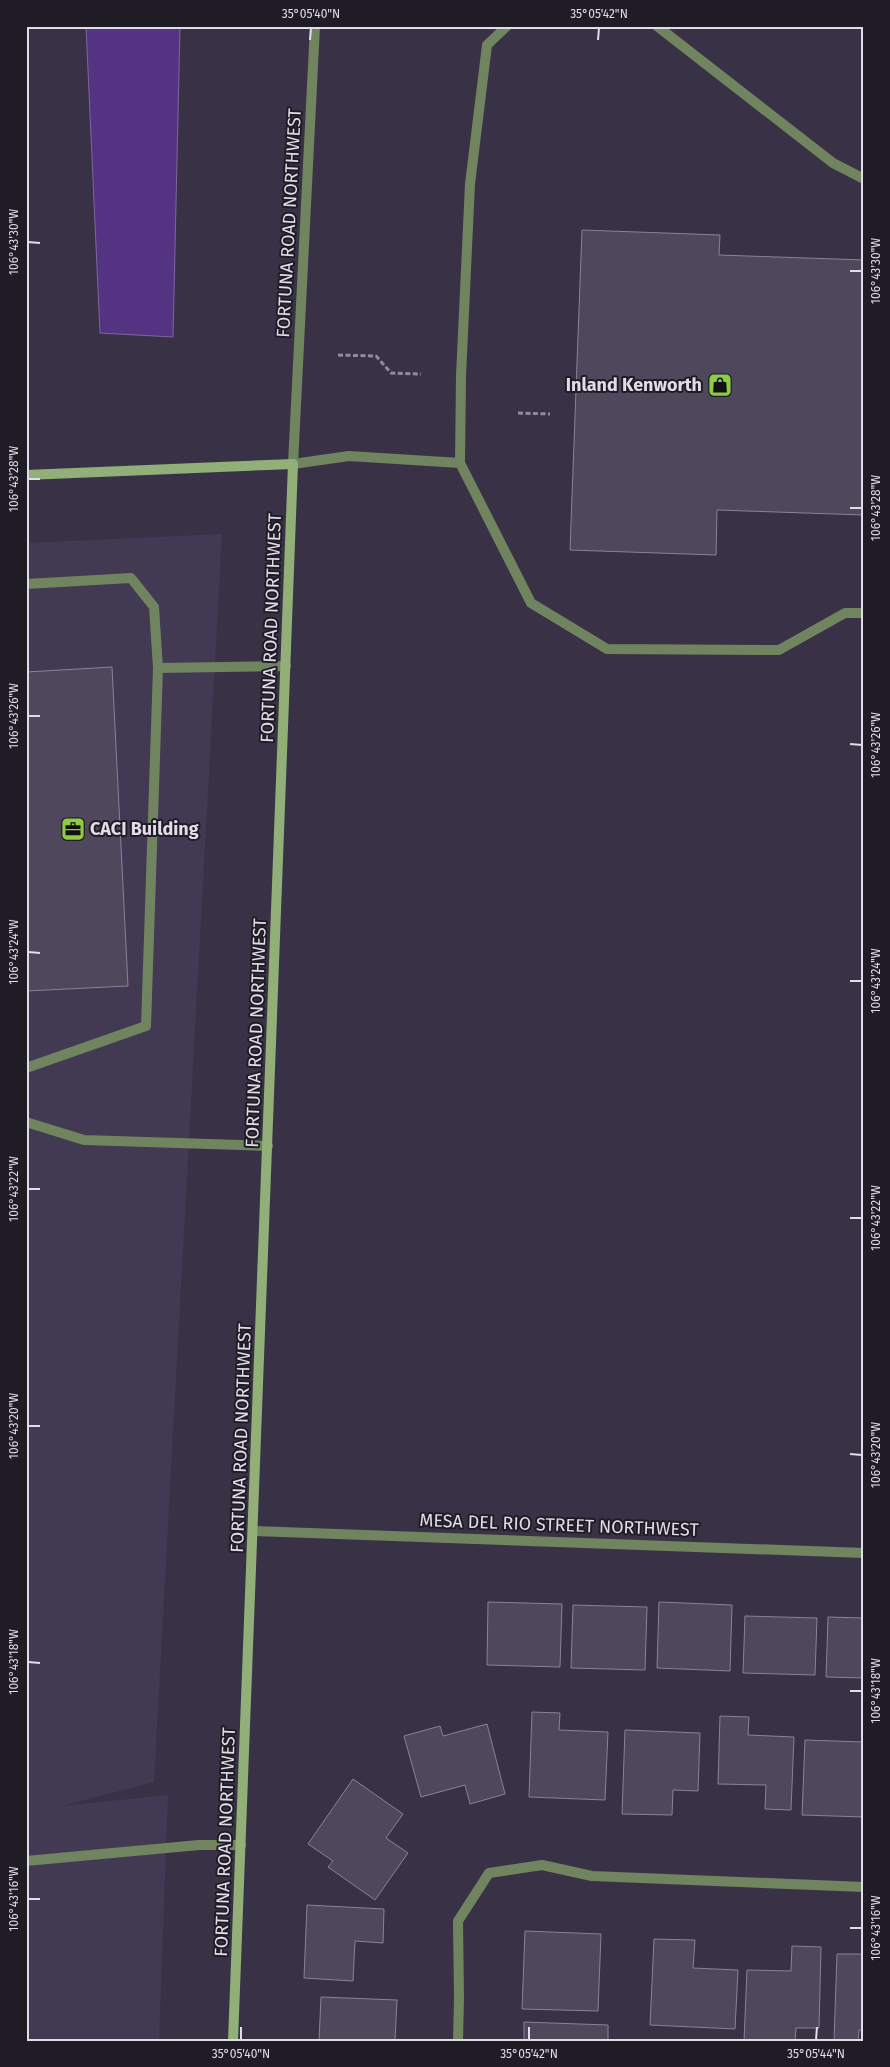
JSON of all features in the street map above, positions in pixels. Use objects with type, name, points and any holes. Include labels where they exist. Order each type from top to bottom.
[{"type":"street","name":"FORTUNA ROAD NORTHWEST","points":[[233,2041],[254,1531],[293,464],[315,26]]},
{"type":"street","points":[[507,26],[487,45],[470,184],[461,376],[460,463],[531,603],[607,649],[779,650],[845,613],[864,614]]},
{"type":"street","points":[[657,26],[833,163],[864,179]]},
{"type":"street","points":[[26,475],[293,464],[348,456],[460,463]]},
{"type":"street","points":[[26,584],[131,578],[154,607],[158,668],[146,1026],[26,1068]]},
{"type":"street","points":[[158,668],[286,666]]},
{"type":"street","points":[[26,1122],[84,1140],[268,1146]]},
{"type":"street","name":"MESA DEL RIO STREET NORTHWEST","points":[[254,1531],[864,1553]]},
{"type":"street","points":[[26,1861],[200,1845],[242,1845]]},
{"type":"street","points":[[458,2041],[460,1998],[458,1921],[489,1873],[542,1865],[592,1876],[864,1887]]},
{"type":"path","points":[[338,355],[376,356],[391,373],[421,374]]},
{"type":"path","points":[[518,413],[550,414]]},
{"type":"shaded area","points":[[86,26],[180,26],[173,337],[100,333]]},
{"type":"shaded area","points":[[222,534],[154,1782],[61,1806],[168,1795],[159,2041],[26,2041],[26,543]]},
{"type":"building","name":"Inland Kenworth","points":[[582,230],[720,235],[719,255],[864,260],[864,515],[717,510],[716,555],[570,550]]},
{"type":"building","name":"CACI Building","points":[[112,667],[128,986],[26,991],[26,672]]},
{"type":"building","points":[[488,1602],[562,1604],[560,1667],[487,1665]]},
{"type":"building","points":[[659,1602],[732,1605],[730,1671],[657,1668]]},
{"type":"building","points":[[573,1605],[647,1607],[645,1670],[571,1668]]},
{"type":"building","points":[[745,1616],[817,1618],[815,1675],[743,1673]]},
{"type":"building","points":[[828,1617],[864,1618],[864,1678],[826,1677]]},
{"type":"building","points":[[532,1712],[560,1713],[559,1730],[608,1732],[605,1800],[529,1797]]},
{"type":"building","points":[[720,1716],[749,1717],[748,1735],[794,1737],[791,1810],[765,1809],[766,1785],[718,1784]]},
{"type":"building","points":[[487,1724],[505,1794],[470,1804],[465,1785],[421,1797],[404,1736],[440,1726],[443,1736]]},
{"type":"building","points":[[625,1730],[700,1733],[698,1791],[673,1790],[672,1815],[622,1814]]},
{"type":"building","points":[[805,1740],[864,1742],[864,1817],[802,1815]]},
{"type":"building","points":[[353,1779],[403,1814],[386,1838],[408,1853],[375,1900],[328,1867],[333,1861],[308,1844]]},
{"type":"building","points":[[307,1905],[384,1909],[383,1943],[355,1941],[353,1981],[304,1978]]},
{"type":"building","points":[[525,1931],[601,1934],[598,2011],[522,2009]]},
{"type":"building","points":[[654,1939],[695,1940],[693,1968],[738,1970],[735,2029],[650,2025]]},
{"type":"building","points":[[792,1946],[821,1947],[819,2028],[796,2028],[795,2041],[744,2041],[747,1970],[791,1971]]},
{"type":"building","points":[[837,1954],[864,1954],[864,2030],[859,2030],[858,2041],[834,2041]]},
{"type":"building","points":[[321,1997],[397,2000],[395,2041],[319,2041]]},
{"type":"building","points":[[524,2022],[608,2025],[608,2041],[524,2041]]},
{"type":"place","name":"Inland Kenworth","points":[[720,385]]},
{"type":"place","name":"CACI Building","points":[[73,829]]}]
